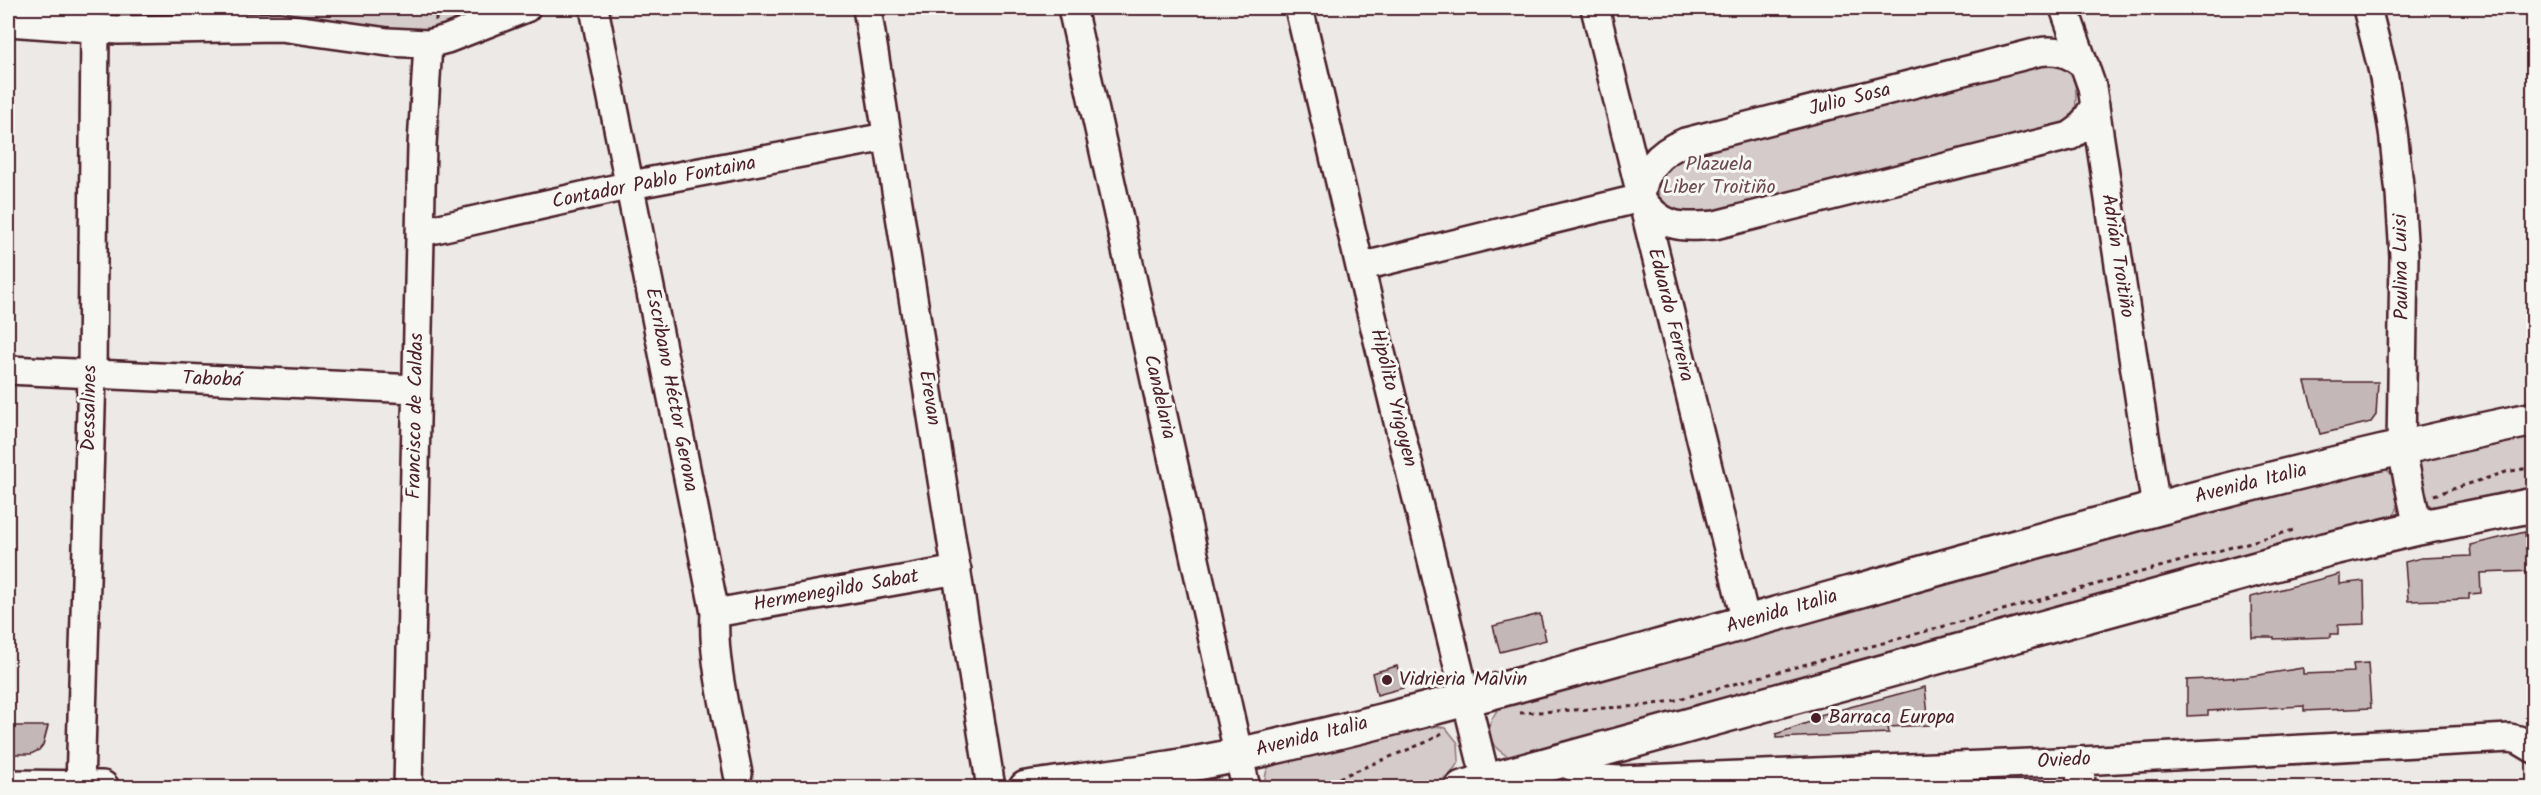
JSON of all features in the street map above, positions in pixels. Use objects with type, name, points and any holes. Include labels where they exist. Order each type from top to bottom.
[{"type":"main road","name":"Avenida Italia","points":[[1026,788],[1239,755],[1470,711],[1746,622],[2156,508],[2401,446],[2534,419]]},
{"type":"main road","points":[[1479,785],[2325,550],[2415,515],[2534,505]]},
{"type":"main road","points":[[8,787],[102,788]]},
{"type":"street","points":[[8,22],[95,29],[280,27],[388,42],[428,44],[447,39],[526,8]]},
{"type":"street","name":"Escribano Héctor Gerona","points":[[594,8],[715,613],[714,630],[738,774]]},
{"type":"street","name":"Erevan","points":[[867,8],[991,788]]},
{"type":"street","name":"Candelaria","points":[[1072,8],[1246,788]]},
{"type":"street","name":"Hipólito Yrigoyen","points":[[1299,8],[1360,267],[1470,711],[1479,785]]},
{"type":"street","name":"Eduardo Ferreira","points":[[1594,8],[1746,622]]},
{"type":"street","name":"Adrián Troitiño","points":[[2064,8],[2092,87],[2156,508]]},
{"type":"street","name":"Paulina Luisi","points":[[2367,8],[2383,72],[2400,194],[2404,256],[2401,446],[2415,515]]},
{"type":"street","name":"Dessalines","points":[[80,787],[92,375],[95,29]]},
{"type":"street","name":"Francisco de Caldas","points":[[408,788],[416,389],[422,232],[422,145],[428,44]]},
{"type":"street","name":"Julio Sosa","points":[[1641,198],[1646,174],[1658,158],[1685,142],[2038,52],[2063,52],[2074,56],[2085,66]]},
{"type":"street","points":[[1360,267],[1641,198],[1653,214],[1664,221],[1677,225],[1715,225],[2070,136],[2081,128],[2095,105]]},
{"type":"street","name":"Contador Pablo Fontaina","points":[[422,232],[631,185],[886,137]]},
{"type":"street","name":"Tabobá","points":[[8,370],[416,389]]},
{"type":"street","name":"Hermenegildo Sabat","points":[[715,613],[957,570]]},
{"type":"street","name":"Oviedo","points":[[1559,761],[1603,779],[1620,780],[2080,761],[2442,740],[2510,738],[2519,740],[2534,749]]},
{"type":"street","points":[[2080,761],[2081,788]]},
{"type":"path","points":[[2415,515],[2506,472],[2534,467]]},
{"type":"path","points":[[1515,713],[1642,706],[1672,701],[2302,528]]},
{"type":"path","points":[[1314,788],[1429,741],[1470,711]]},
{"type":"green space","points":[[8,8],[504,8],[442,31],[8,16]]},
{"type":"green space","name":"Plazuela Liber Troitiño","points":[[2027,62],[2062,64],[2072,77],[2076,88],[2075,115],[2064,125],[1706,218],[1663,209],[1658,194],[1657,180],[1669,154]]},
{"type":"green space","points":[[2533,435],[2533,494],[2433,508],[2424,497],[2417,473],[2421,462],[2426,457]]},
{"type":"green space","points":[[2381,467],[2392,476],[2398,490],[2398,505],[2392,518],[1512,758],[1492,742],[1491,720],[1502,705],[1903,592]]},
{"type":"green space","points":[[1427,725],[1446,728],[1458,743],[1459,761],[1450,775],[1442,780],[1411,787],[1263,788],[1267,769],[1278,761]]},
{"type":"green space","points":[[1208,776],[1226,787],[1130,788]]},
{"type":"building","points":[[2305,382],[2378,382],[2376,415],[2371,422],[2320,434]]},
{"type":"building","points":[[2525,532],[2526,541],[2534,541],[2534,571],[2480,573],[2481,593],[2469,594],[2469,599],[2408,601],[2405,562],[2421,558],[2471,556],[2470,545]]},
{"type":"building","points":[[2340,574],[2340,584],[2364,581],[2365,624],[2338,625],[2338,634],[2331,634],[2331,637],[2274,639],[2274,637],[2252,637],[2251,597]]},
{"type":"building","points":[[1540,614],[1546,640],[1500,652],[1493,626]]},
{"type":"building","points":[[2368,663],[2371,708],[2304,711],[2304,706],[2208,711],[2208,715],[2187,716],[2187,680],[2246,677],[2303,668],[2303,674],[2354,672],[2353,664]]},
{"type":"building","name":"Vidrieria Malvin","points":[[1397,666],[1403,688],[1377,695],[1372,673]]},
{"type":"building","points":[[1925,687],[1929,725],[1888,727],[1889,733],[1776,738],[1776,734],[1821,718],[1820,715]]},
{"type":"building","points":[[13,726],[48,726],[43,745],[31,754],[13,754]]},
{"type":"place","name":"Vidrieria Malvin","points":[[1387,680]]},
{"type":"place","name":"Barraca Europa","points":[[1816,718]]}]
